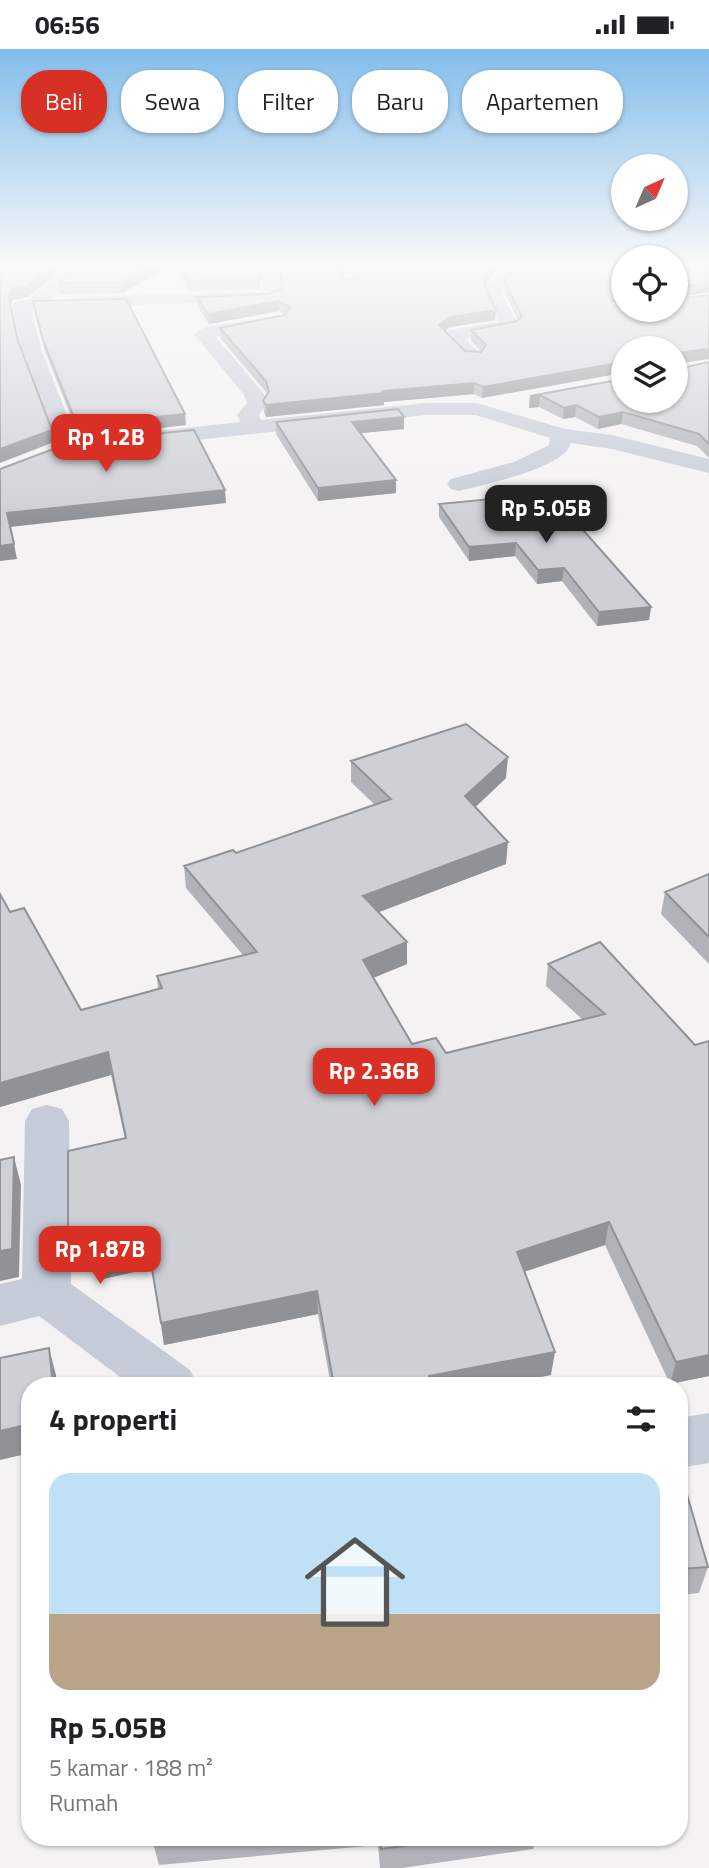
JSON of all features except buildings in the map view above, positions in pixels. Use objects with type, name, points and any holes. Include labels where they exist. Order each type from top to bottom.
[{"type":"street","points":[[32,352],[69,447]]},
{"type":"street","points":[[218,352],[254,394],[257,403],[248,415],[252,425]]},
{"type":"street","points":[[468,352],[473,356]]},
{"type":"street","points":[[46,456],[69,447],[252,425],[426,409],[477,408],[514,400]]},
{"type":"street","points":[[477,408],[562,435],[612,442],[709,466]]},
{"type":"street","points":[[459,484],[540,460],[559,448],[562,435]]},
{"type":"street","points":[[680,459],[709,448]]},
{"type":"street","points":[[47,1121],[23,1300],[156,1377]]},
{"type":"street","points":[[688,1442],[709,1438]]}]
